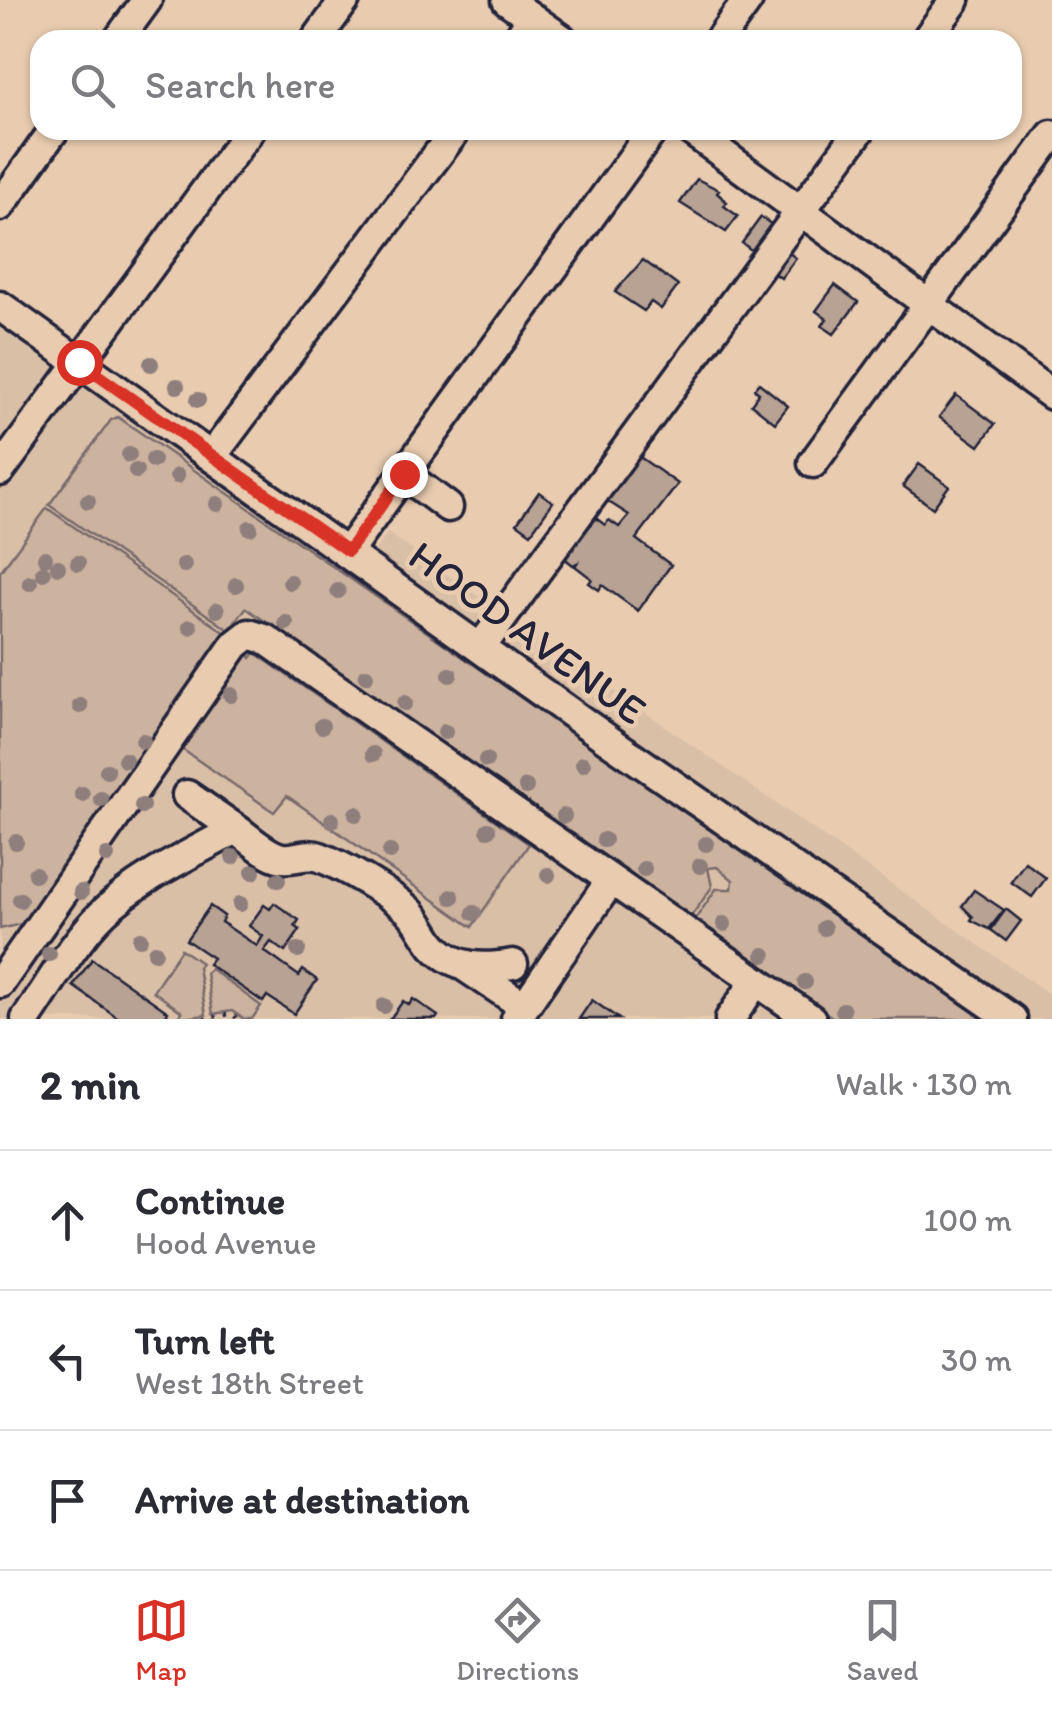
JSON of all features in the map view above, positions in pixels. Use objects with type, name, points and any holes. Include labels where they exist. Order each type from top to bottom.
[{"type":"street","points":[[125,30],[147,0]]},
{"type":"street","points":[[323,30],[345,0]]},
{"type":"street","points":[[507,0],[535,20]]},
{"type":"street","points":[[726,30],[748,0]]},
{"type":"street","points":[[933,30],[955,0]]},
{"type":"street","points":[[812,463],[1052,134]]},
{"type":"street","points":[[0,206],[47,140]]},
{"type":"street","points":[[0,472],[243,140]]},
{"type":"street","points":[[212,456],[449,140]]},
{"type":"street","points":[[348,551],[646,140]]},
{"type":"street","points":[[704,140],[1052,394]]},
{"type":"street","points":[[481,647],[853,140]]},
{"type":"street","name":"HOOD AVENUE","points":[[0,306],[1012,1019]]},
{"type":"street","points":[[404,474],[448,506]]},
{"type":"street","points":[[0,983],[235,645],[250,634],[265,640],[811,1019]]},
{"type":"street","points":[[187,795],[272,854],[282,858],[305,854],[319,857],[386,894],[408,910],[434,946],[520,1013],[611,880]]},
{"type":"street","points":[[26,1019],[106,910],[138,884],[236,829]]},
{"type":"street","points":[[458,962],[483,969],[513,964]]},
{"type":"street","points":[[730,1019],[756,981]]},
{"type":"path","points":[[204,1019],[231,1014],[238,1019]]},
{"type":"shaded area","points":[[0,325],[353,578],[388,533],[1052,996],[1052,1019],[0,1019]]},
{"type":"shaded area","points":[[118,417],[983,1019],[835,1019],[694,921],[716,889],[732,889],[733,880],[717,867],[708,868],[712,887],[690,918],[246,608],[229,630],[49,505],[111,420]]},
{"type":"shaded area","points":[[47,508],[227,634],[26,923],[0,929],[0,572]]},
{"type":"shaded area","points":[[246,652],[251,658],[255,653],[529,844],[472,927],[287,796],[274,812],[180,748]]},
{"type":"shaded area","points":[[181,949],[201,963],[198,967],[206,1015],[177,1019],[182,1012],[153,991]]},
{"type":"shaded area","points":[[211,969],[261,1006],[252,1019],[232,1011],[213,1014],[206,973]]},
{"type":"building","points":[[697,179],[719,190],[717,193],[727,202],[724,206],[738,216],[726,232],[680,203]]},
{"type":"building","points":[[761,217],[778,229],[759,256],[742,243]]},
{"type":"building","points":[[785,250],[796,258],[781,278],[770,270]]},
{"type":"building","points":[[643,260],[678,286],[661,309],[651,302],[644,311],[615,292]]},
{"type":"building","points":[[835,285],[858,302],[834,334],[822,326],[827,319],[816,311]]},
{"type":"building","points":[[759,383],[788,406],[775,423],[751,404],[759,393],[754,389]]},
{"type":"building","points":[[956,395],[995,424],[979,446],[939,417]]},
{"type":"building","points":[[637,455],[678,484],[636,539],[671,565],[638,611],[602,585],[599,590],[589,583],[592,579],[575,566],[577,563],[573,565],[563,557],[593,516],[605,525],[609,520],[619,527],[629,515],[604,499]]},
{"type":"building","points":[[919,464],[949,486],[933,508],[903,486]]},
{"type":"building","points":[[539,492],[553,502],[531,533],[517,523]]},
{"type":"building","points":[[1025,862],[1046,878],[1032,897],[1011,882]]},
{"type":"building","points":[[974,890],[1004,910],[989,929],[971,920],[973,917],[962,906]]},
{"type":"building","points":[[274,903],[299,920],[295,926],[300,930],[285,952],[271,942],[264,951],[299,976],[303,970],[317,980],[294,1014],[267,996],[263,1002],[208,964],[213,958],[186,940],[210,906],[224,916],[221,922],[257,946],[263,936],[249,926],[264,905],[270,909]]},
{"type":"building","points":[[1006,909],[1021,921],[1006,941],[991,930]]},
{"type":"building","points":[[92,959],[168,1012],[163,1019],[120,1019],[73,986]]},
{"type":"building","points":[[413,999],[438,1016],[436,1019],[390,1019],[403,1001],[409,1005]]},
{"type":"building","points":[[592,1000],[619,1019],[579,1019]]},
{"type":"route","points":[[79,362],[348,551],[404,474]]}]
